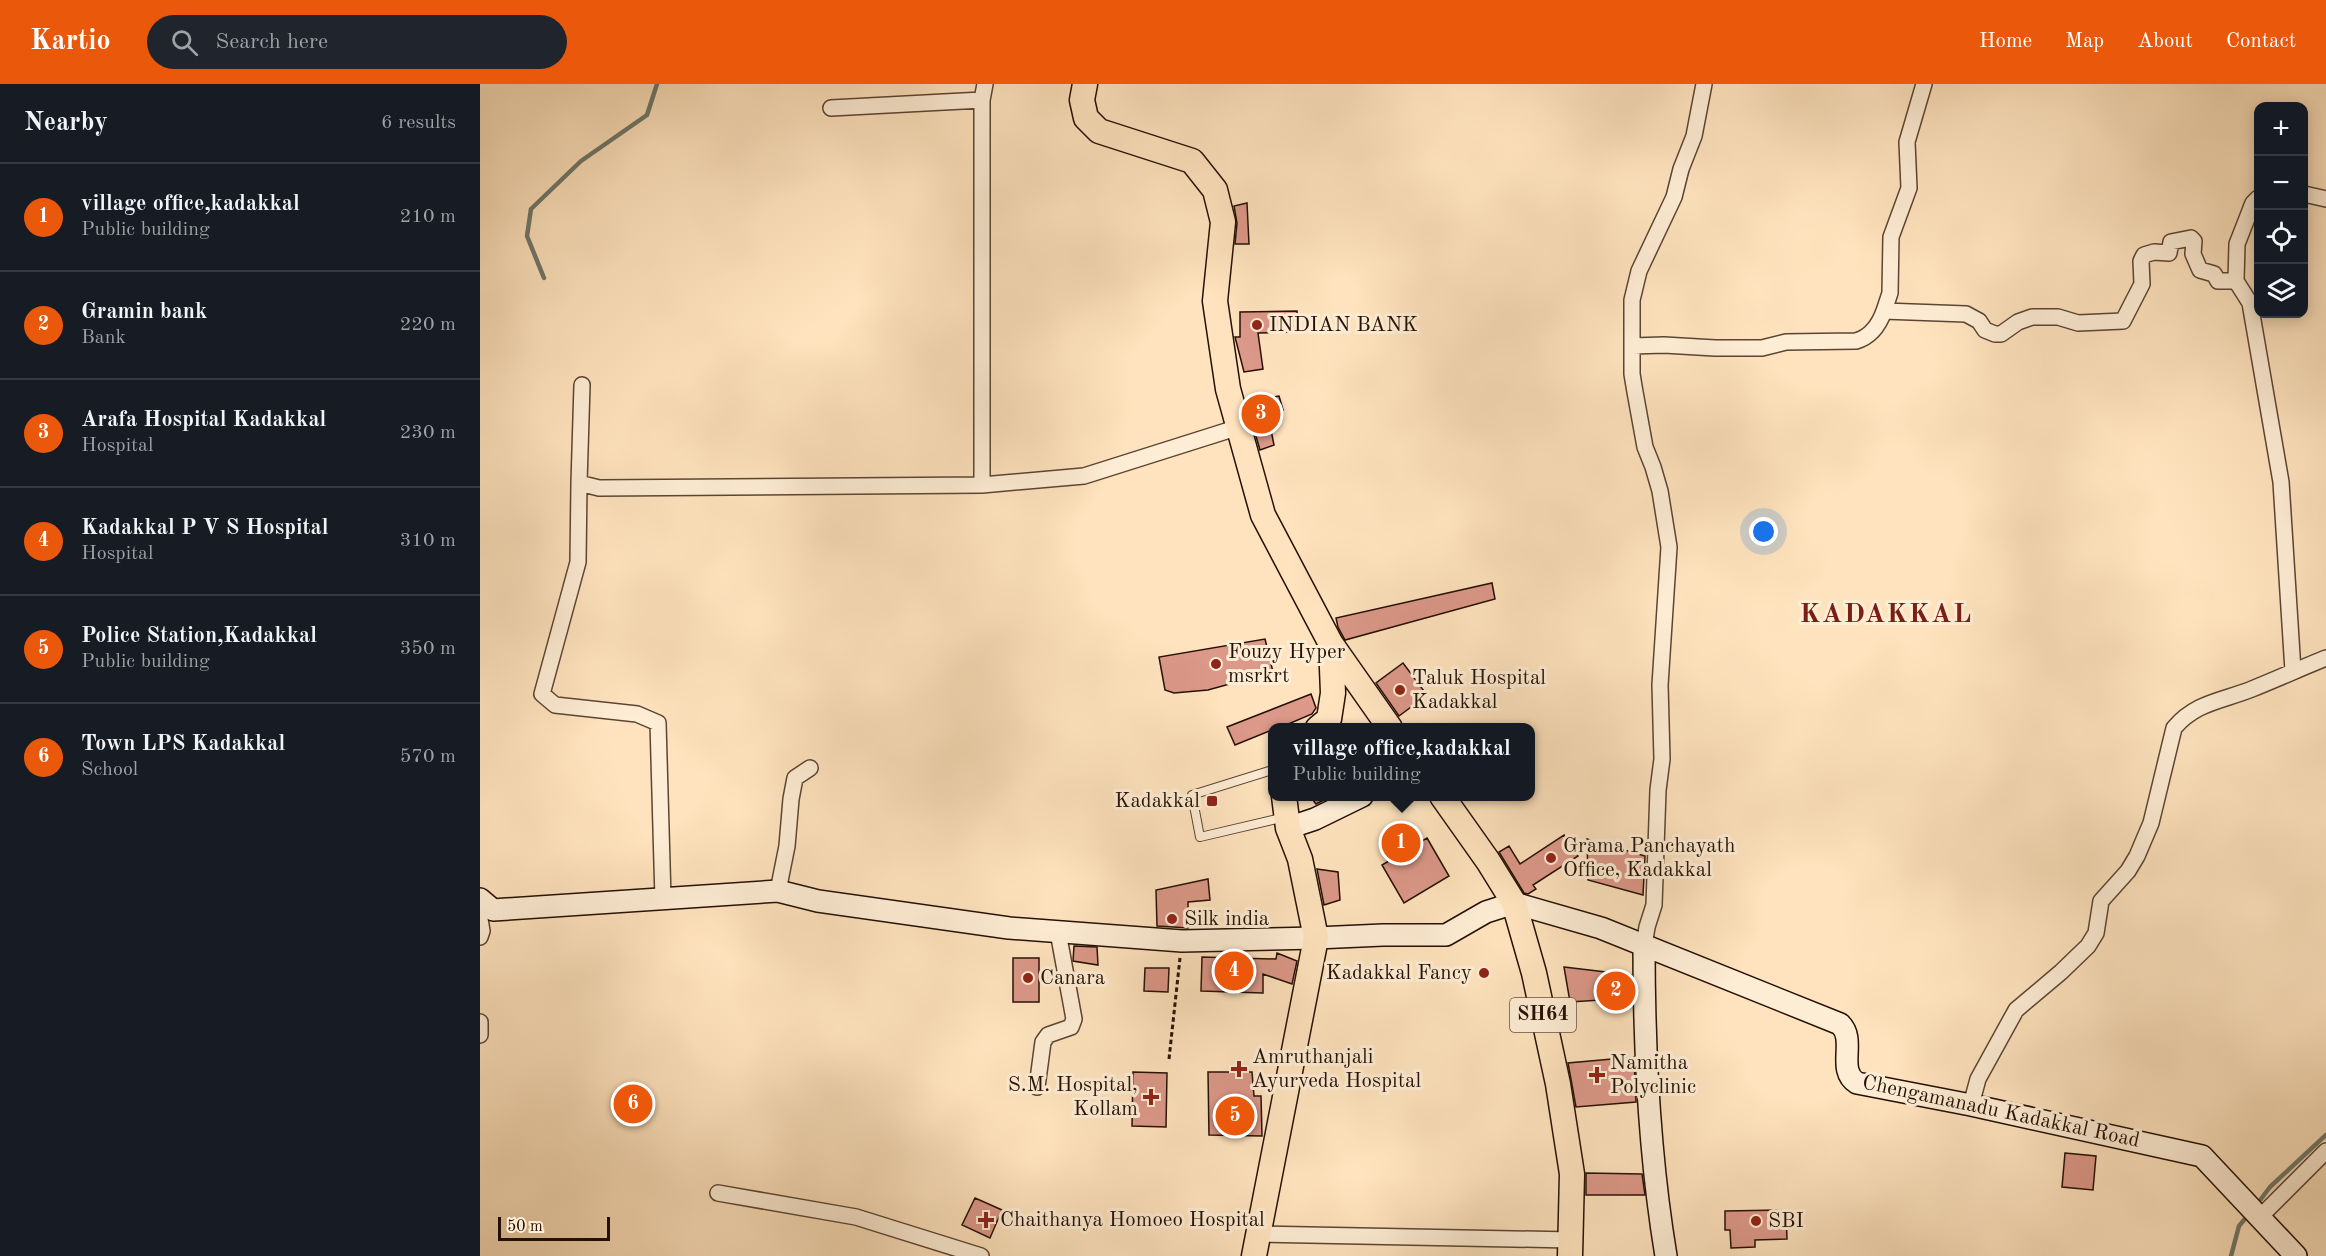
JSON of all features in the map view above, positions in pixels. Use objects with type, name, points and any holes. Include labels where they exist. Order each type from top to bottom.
[{"type":"main road","points":[[1086,84],[1082,100],[1086,118],[1099,131],[1192,161],[1215,190],[1223,222],[1215,301],[1228,388],[1263,515],[1331,644],[1386,723]]},
{"type":"main road","points":[[1324,723],[1329,719],[1333,693],[1331,644]]},
{"type":"main road","name":"SH64","points":[[1445,801],[1514,903],[1534,973],[1558,1084],[1572,1174],[1570,1248]]},
{"type":"main road","points":[[1257,1245],[1316,938],[1300,859],[1286,814]]},
{"type":"street","points":[[982,484],[982,100],[986,84]]},
{"type":"street","points":[[1666,1256],[1655,1169],[1644,1014],[1644,946],[1654,905],[1658,790],[1662,759],[1659,685],[1669,547],[1659,491],[1645,447],[1632,374],[1632,300],[1639,271],[1674,197],[1681,169],[1694,136],[1704,84]]},
{"type":"street","points":[[1632,346],[1762,348],[1786,342],[1856,341],[1866,338],[1881,320],[1890,293],[1891,237],[1909,188],[1907,142],[1924,84]]},
{"type":"street","points":[[831,108],[982,100]]},
{"type":"street","points":[[2308,195],[2326,199]]},
{"type":"street","points":[[2254,202],[2237,244],[2236,280],[2250,303],[2281,482],[2293,671]]},
{"type":"street","points":[[1884,311],[1966,314],[1979,321],[1985,330],[1995,334],[2001,334],[2018,322],[2032,317],[2058,317],[2078,323],[2123,321],[2142,284],[2141,261],[2144,255],[2149,252],[2169,253],[2171,242],[2191,238],[2194,241],[2194,260],[2200,270],[2214,274],[2218,281],[2236,280]]},
{"type":"street","points":[[582,385],[578,562],[542,694],[555,705],[636,714],[658,723],[663,899]]},
{"type":"street","points":[[579,483],[599,488],[982,484],[1084,476],[1239,428]]},
{"type":"street","points":[[1971,1105],[1978,1078],[2016,1010],[2061,972],[2088,946],[2096,933],[2101,901],[2128,871],[2151,823],[2174,728],[2183,718],[2202,705],[2250,690],[2326,658]]},
{"type":"street","points":[[778,891],[787,846],[795,778],[810,768]]},
{"type":"street","points":[[1286,814],[1315,819],[1352,801]]},
{"type":"street","points":[[480,899],[493,910],[778,891],[818,901],[1009,928],[1182,941],[1383,934],[1446,935],[1486,912],[1514,903]]},
{"type":"street","name":"Chengamanadu Kadakkal Road","points":[[1514,903],[1601,928],[1840,1024],[1846,1029],[1848,1037],[1848,1070],[1857,1083],[1971,1105],[2202,1156],[2296,1256]]},
{"type":"street","points":[[480,919],[482,931],[480,937]]},
{"type":"street","points":[[1037,1087],[1043,1042],[1048,1035],[1071,1027],[1074,1019],[1058,932]]},
{"type":"street","points":[[480,1022],[480,1035]]},
{"type":"street","points":[[2260,1217],[2326,1151]]},
{"type":"street","points":[[718,1193],[856,1217],[981,1256]]},
{"type":"street","points":[[1257,1245],[1570,1248]]},
{"type":"lane","points":[[1268,771],[1192,795],[1200,837],[1286,814]]},
{"type":"path","points":[[1169,1059],[1182,941]]},
{"type":"building","points":[[1247,203],[1249,244],[1235,244],[1237,223],[1234,206]]},
{"type":"building","points":[[1297,311],[1298,332],[1258,333],[1263,369],[1244,372],[1235,337],[1240,337],[1240,312]]},
{"type":"building","points":[[1279,396],[1283,410],[1269,420],[1274,445],[1260,450],[1246,402]]},
{"type":"building","points":[[1492,583],[1495,599],[1345,640],[1338,627],[1336,618]]},
{"type":"building","name":"Fouzy Hyper msrkrt","points":[[1265,639],[1273,672],[1208,690],[1174,693],[1165,690],[1159,657]]},
{"type":"building","name":"Taluk Hospital Kadakkal","points":[[1403,663],[1427,695],[1399,716],[1376,683]]},
{"type":"building","points":[[1311,694],[1316,708],[1312,714],[1291,723],[1268,723],[1268,732],[1235,745],[1227,727]]},
{"type":"building","name":"Grama Panchayath Office, Kadakkal","points":[[1564,835],[1578,856],[1533,885],[1536,889],[1528,894],[1524,893],[1499,852],[1509,846],[1520,864]]},
{"type":"building","points":[[1427,838],[1449,876],[1404,903],[1382,865]]},
{"type":"building","points":[[1587,839],[1645,856],[1643,895],[1588,880]]},
{"type":"building","points":[[1317,869],[1338,872],[1340,900],[1324,905]]},
{"type":"building","name":"Silk india","points":[[1208,879],[1210,900],[1188,902],[1188,928],[1157,926],[1156,890]]},
{"type":"building","points":[[1074,946],[1097,947],[1098,965],[1073,961]]},
{"type":"building","points":[[1277,953],[1297,961],[1292,984],[1263,974],[1263,993],[1201,991],[1202,957],[1276,959]]},
{"type":"building","points":[[1013,958],[1039,958],[1039,1002],[1013,1002]]},
{"type":"building","points":[[1564,967],[1631,975],[1632,998],[1570,1002]]},
{"type":"building","points":[[1145,968],[1169,968],[1168,992],[1144,991]]},
{"type":"building","points":[[1634,1057],[1636,1102],[1576,1107],[1568,1063]]},
{"type":"building","points":[[1133,1072],[1167,1073],[1166,1127],[1132,1126]]},
{"type":"building","points":[[1208,1072],[1252,1072],[1254,1096],[1261,1096],[1262,1136],[1209,1135]]},
{"type":"building","points":[[2065,1153],[2096,1156],[2093,1190],[2062,1187]]},
{"type":"building","points":[[1586,1173],[1642,1174],[1645,1195],[1586,1195]]},
{"type":"building","points":[[975,1198],[1002,1210],[990,1238],[962,1225]]},
{"type":"building","name":"SBI","points":[[1786,1210],[1787,1239],[1755,1240],[1755,1247],[1731,1248],[1730,1230],[1725,1230],[1725,1211]]},
{"type":"waterway","points":[[544,278],[527,236],[531,209],[581,161],[647,115],[657,84]]},
{"type":"waterway","points":[[2261,1199],[2270,1187],[2326,1135]]},
{"type":"waterway","points":[[2231,1256],[2239,1226],[2244,1220]]},
{"type":"place","name":"INDIAN BANK","points":[[1257,325]]},
{"type":"place","name":"Arafa Hospital Kadakkal","points":[[1261,414]]},
{"type":"place","name":"Fouzy Hyper msrkrt","points":[[1216,664]]},
{"type":"place","name":"Taluk Hospital Kadakkal","points":[[1400,690]]},
{"type":"place","name":"Kadakkal","points":[[1212,801]]},
{"type":"place","name":"village office,kadakkal","points":[[1401,843]]},
{"type":"place","name":"Grama Panchayath Office, Kadakkal","points":[[1551,858]]},
{"type":"place","name":"Silk india","points":[[1172,919]]},
{"type":"place","name":"Kadakkal P V S Hospital","points":[[1234,971]]},
{"type":"place","name":"Kadakkal Fancy","points":[[1484,973]]},
{"type":"place","name":"Canara","points":[[1028,978]]},
{"type":"place","name":"Gramin bank","points":[[1616,991]]},
{"type":"place","name":"Amruthanjali Ayurveda Hospital","points":[[1239,1069]]},
{"type":"place","name":"Namitha Polyclinic","points":[[1597,1075]]},
{"type":"place","name":"S.M. Hospital, Kollam","points":[[1151,1097]]},
{"type":"place","name":"Town LPS Kadakkal","points":[[633,1104]]},
{"type":"place","name":"Police Station,Kadakkal","points":[[1235,1116]]},
{"type":"place","name":"Chaithanya Homoeo Hospital","points":[[986,1220]]},
{"type":"place","name":"SBI","points":[[1756,1221]]},
{"type":"district","name":"KADAKKAL","points":[[1886,614]]}]
